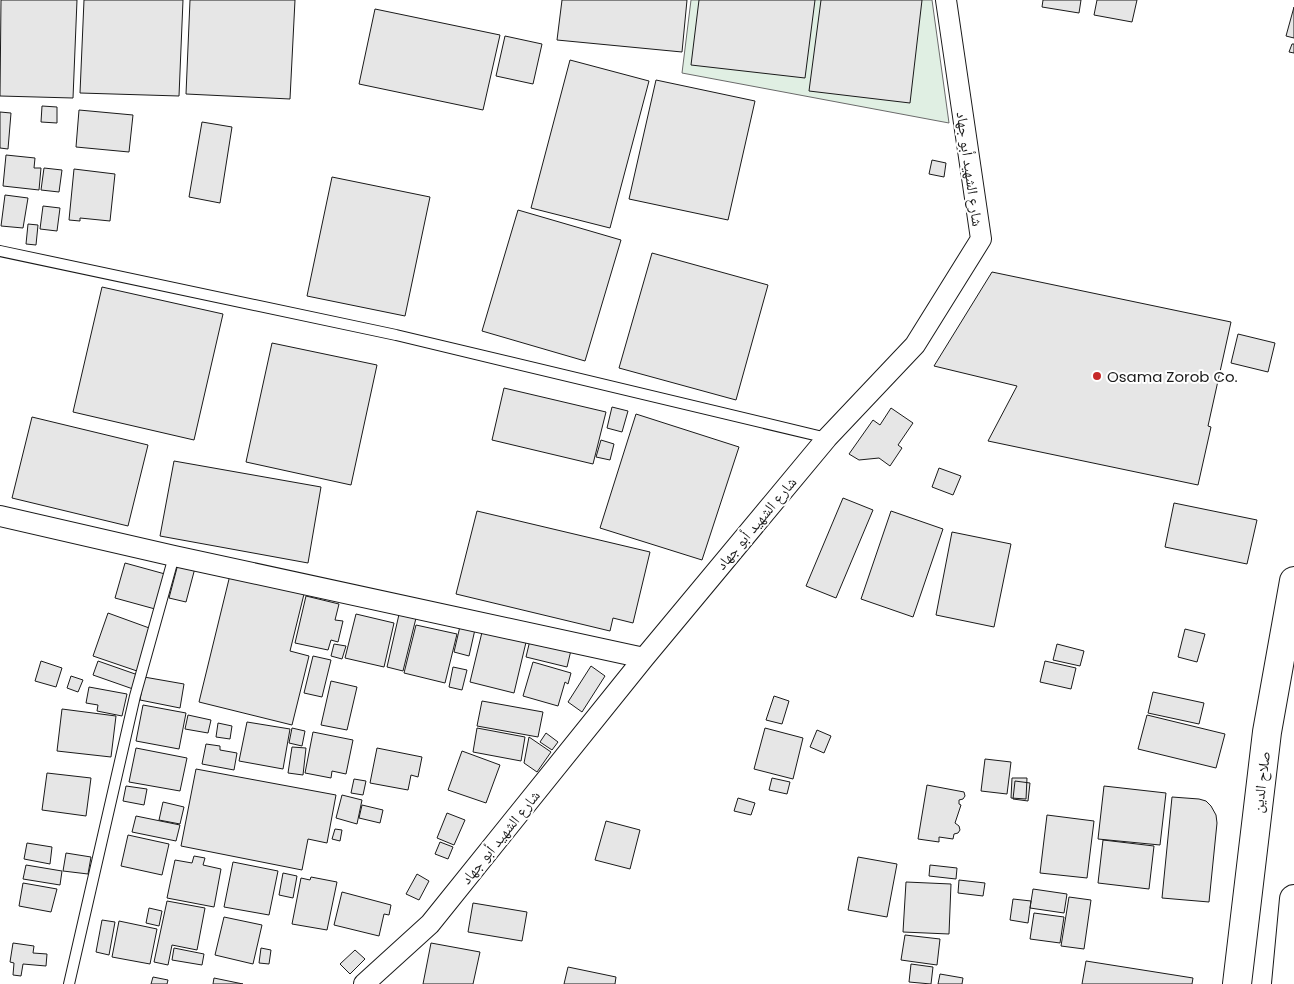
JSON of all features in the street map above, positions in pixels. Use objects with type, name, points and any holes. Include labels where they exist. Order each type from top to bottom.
[{"type":"highway","name":"صلاح الدين","points":[[1237,984],[1267,732],[1293,589]]},
{"type":"highway","points":[[1286,984],[1294,899]]},
{"type":"street","name":"شارع الشهيد أبو جهاد","points":[[364,984],[430,924],[644,658],[827,438],[915,345],[981,240],[946,0]]},
{"type":"street","points":[[0,516],[174,556],[644,658]]},
{"type":"lane","points":[[0,251],[396,336],[827,438]]},
{"type":"lane","points":[[69,984],[135,696],[174,556]]},
{"type":"green space","points":[[691,0],[932,0],[949,123],[682,73]]},
{"type":"building","points":[[1,0],[77,0],[73,98],[0,96]]},
{"type":"building","points":[[84,0],[183,0],[179,96],[80,93]]},
{"type":"building","points":[[190,0],[295,0],[290,99],[186,94]]},
{"type":"building","points":[[562,0],[687,0],[682,52],[557,40]]},
{"type":"building","points":[[699,0],[815,0],[805,78],[691,65]]},
{"type":"building","points":[[821,0],[922,0],[910,103],[809,91]]},
{"type":"building","points":[[1043,0],[1081,0],[1079,13],[1042,7]]},
{"type":"building","points":[[1097,0],[1137,0],[1132,22],[1094,15]]},
{"type":"building","points":[[1294,7],[1294,38],[1286,36]]},
{"type":"building","points":[[375,9],[500,35],[483,110],[359,84]]},
{"type":"building","points":[[505,36],[542,44],[533,84],[496,76]]},
{"type":"building","points":[[1292,44],[1294,44],[1294,53],[1289,52]]},
{"type":"building","points":[[570,60],[649,81],[610,228],[531,208]]},
{"type":"building","points":[[656,80],[755,101],[728,220],[629,199]]},
{"type":"building","points":[[42,106],[57,107],[57,123],[41,122]]},
{"type":"building","points":[[79,110],[133,115],[129,152],[76,147]]},
{"type":"building","points":[[0,112],[11,113],[8,149],[0,148]]},
{"type":"building","points":[[202,122],[232,127],[220,203],[189,197]]},
{"type":"building","points":[[6,155],[35,158],[34,168],[41,168],[39,190],[3,186]]},
{"type":"building","points":[[932,160],[946,163],[944,177],[929,174]]},
{"type":"building","points":[[44,168],[62,170],[59,192],[41,190]]},
{"type":"building","points":[[74,169],[115,174],[110,221],[80,218],[80,221],[69,220]]},
{"type":"building","points":[[332,177],[430,197],[405,316],[307,296]]},
{"type":"building","points":[[5,195],[28,198],[23,228],[1,226]]},
{"type":"building","points":[[43,206],[60,208],[57,231],[40,229]]},
{"type":"building","points":[[518,210],[621,240],[585,361],[482,331]]},
{"type":"building","points":[[28,224],[38,225],[36,245],[26,244]]},
{"type":"building","points":[[652,253],[768,285],[736,400],[619,368]]},
{"type":"building","name":"Osama Zorob Co.","points":[[992,272],[1231,322],[1208,426],[1211,427],[1198,485],[988,441],[1017,386],[934,366]]},
{"type":"building","points":[[102,287],[223,314],[194,440],[73,412]]},
{"type":"building","points":[[1238,334],[1275,343],[1268,372],[1231,363]]},
{"type":"building","points":[[272,343],[377,365],[351,485],[246,462]]},
{"type":"building","points":[[504,388],[606,412],[593,464],[492,440]]},
{"type":"building","points":[[612,407],[628,411],[622,432],[607,428]]},
{"type":"building","points":[[891,408],[913,423],[898,445],[902,448],[890,466],[879,458],[859,460],[849,454],[873,420],[880,425]]},
{"type":"building","points":[[636,414],[739,447],[702,560],[600,528]]},
{"type":"building","points":[[32,417],[148,445],[128,526],[12,498]]},
{"type":"building","points":[[601,440],[614,444],[610,460],[596,457]]},
{"type":"building","points":[[174,461],[321,487],[308,563],[160,536]]},
{"type":"building","points":[[939,468],[961,476],[953,495],[932,487]]},
{"type":"building","points":[[843,498],[873,510],[836,598],[806,586]]},
{"type":"building","points":[[1174,503],[1257,520],[1247,564],[1165,547]]},
{"type":"building","points":[[477,511],[650,552],[633,623],[613,618],[610,631],[456,594]]},
{"type":"building","points":[[891,511],[943,529],[913,617],[861,599]]},
{"type":"building","points":[[952,532],[1011,544],[994,627],[936,615]]},
{"type":"building","points":[[125,563],[165,574],[155,609],[115,598]]},
{"type":"building","points":[[178,564],[195,568],[186,602],[169,598]]},
{"type":"building","points":[[230,575],[304,594],[290,651],[309,656],[292,725],[199,702]]},
{"type":"building","points":[[306,596],[339,604],[335,620],[343,621],[338,642],[331,640],[328,650],[295,643]]},
{"type":"building","points":[[400,610],[417,614],[403,671],[387,667]]},
{"type":"building","points":[[108,613],[152,629],[137,671],[93,656]]},
{"type":"building","points":[[356,614],[394,623],[384,667],[345,658]]},
{"type":"building","points":[[461,622],[476,625],[469,656],[454,652]]},
{"type":"building","points":[[416,625],[457,634],[445,683],[404,673]]},
{"type":"building","points":[[483,628],[527,638],[514,693],[470,682]]},
{"type":"building","points":[[1185,629],[1205,634],[1197,662],[1178,657]]},
{"type":"building","points":[[531,636],[572,646],[567,667],[526,657]]},
{"type":"building","points":[[334,644],[346,646],[342,659],[331,656]]},
{"type":"building","points":[[1057,644],[1084,651],[1080,666],[1053,660]]},
{"type":"building","points":[[313,656],[331,660],[322,697],[304,693]]},
{"type":"building","points":[[41,661],[62,668],[56,687],[35,681]]},
{"type":"building","points":[[98,661],[138,675],[133,689],[93,675]]},
{"type":"building","points":[[1045,661],[1076,668],[1071,689],[1040,682]]},
{"type":"building","points":[[533,662],[571,673],[568,684],[565,682],[558,706],[523,696]]},
{"type":"building","points":[[591,666],[605,676],[582,712],[568,702]]},
{"type":"building","points":[[453,667],[467,670],[462,690],[449,687]]},
{"type":"building","points":[[71,676],[83,680],[78,692],[67,688]]},
{"type":"building","points":[[144,677],[184,684],[180,708],[140,700]]},
{"type":"building","points":[[331,681],[357,687],[347,730],[321,725]]},
{"type":"building","points":[[89,687],[127,694],[122,716],[97,711],[98,705],[86,703]]},
{"type":"building","points":[[1153,692],[1204,703],[1199,724],[1148,713]]},
{"type":"building","points":[[774,696],[789,701],[782,724],[766,720]]},
{"type":"building","points":[[482,701],[543,712],[538,737],[477,726]]},
{"type":"building","points":[[143,705],[186,713],[179,749],[136,741]]},
{"type":"building","points":[[62,709],[116,716],[111,757],[57,751]]},
{"type":"building","points":[[188,715],[211,720],[208,733],[185,729]]},
{"type":"building","points":[[1147,715],[1225,734],[1216,768],[1138,749]]},
{"type":"building","points":[[247,722],[290,729],[283,769],[239,761]]},
{"type":"building","points":[[218,723],[232,726],[230,739],[216,737]]},
{"type":"building","points":[[292,728],[305,731],[302,746],[289,743]]},
{"type":"building","points":[[477,728],[525,737],[521,761],[473,752]]},
{"type":"building","points":[[765,728],[803,738],[793,779],[754,769]]},
{"type":"building","points":[[817,730],[831,736],[824,753],[810,747]]},
{"type":"building","points":[[313,732],[353,740],[346,774],[332,771],[331,778],[305,773]]},
{"type":"building","points":[[546,733],[558,742],[552,750],[540,742]]},
{"type":"building","points":[[529,737],[551,752],[537,772],[524,763]]},
{"type":"building","points":[[206,744],[220,746],[220,750],[237,753],[234,770],[202,764]]},
{"type":"building","points":[[292,747],[306,748],[303,775],[288,773]]},
{"type":"building","points":[[136,748],[187,758],[180,791],[129,782]]},
{"type":"building","points":[[377,748],[422,757],[418,777],[411,775],[408,790],[370,783]]},
{"type":"building","points":[[462,751],[500,765],[486,803],[448,790]]},
{"type":"building","points":[[985,759],[1011,762],[1007,794],[981,791]]},
{"type":"building","points":[[196,769],[336,795],[327,843],[308,839],[302,870],[181,846]]},
{"type":"building","points":[[47,773],[91,778],[86,816],[42,810]]},
{"type":"building","points":[[772,778],[790,782],[787,794],[769,790]]},
{"type":"building","points":[[1012,778],[1027,778],[1026,799],[1011,798]]},
{"type":"building","points":[[354,779],[366,781],[363,795],[351,793]]},
{"type":"building","points":[[1015,781],[1030,783],[1028,801],[1013,799]]},
{"type":"building","points":[[927,785],[964,792],[965,796],[959,800],[961,805],[955,823],[959,826],[960,830],[954,834],[953,839],[939,837],[939,842],[918,839]]},
{"type":"building","points":[[126,786],[147,789],[144,805],[123,801]]},
{"type":"building","points":[[1104,786],[1166,793],[1160,845],[1098,839]]},
{"type":"building","points":[[342,795],[362,800],[357,824],[336,818]]},
{"type":"building","points":[[1172,797],[1206,801],[1216,815],[1217,823],[1209,902],[1162,898]]},
{"type":"building","points":[[738,798],[755,803],[751,815],[734,811]]},
{"type":"building","points":[[163,802],[184,807],[180,824],[159,820]]},
{"type":"building","points":[[362,805],[383,810],[380,823],[359,818]]},
{"type":"building","points":[[447,813],[465,820],[454,845],[437,838]]},
{"type":"building","points":[[1047,815],[1094,821],[1087,878],[1040,873]]},
{"type":"building","points":[[136,816],[180,825],[176,841],[132,832]]},
{"type":"building","points":[[606,821],[640,830],[630,869],[595,860]]},
{"type":"building","points":[[335,829],[342,830],[340,841],[332,839]]},
{"type":"building","points":[[128,835],[169,844],[162,875],[121,866]]},
{"type":"building","points":[[1103,840],[1154,846],[1149,889],[1098,883]]},
{"type":"building","points":[[440,842],[453,847],[448,859],[435,854]]},
{"type":"building","points":[[27,843],[52,847],[50,864],[24,859]]},
{"type":"building","points":[[66,853],[91,857],[88,874],[63,871]]},
{"type":"building","points":[[194,856],[205,858],[203,865],[221,869],[214,907],[167,898],[175,860],[192,863]]},
{"type":"building","points":[[858,857],[897,864],[887,917],[848,910]]},
{"type":"building","points":[[233,862],[278,871],[269,915],[224,907]]},
{"type":"building","points":[[26,865],[62,871],[60,885],[23,879]]},
{"type":"building","points":[[930,865],[957,868],[956,879],[929,876]]},
{"type":"building","points":[[283,873],[297,876],[293,898],[279,895]]},
{"type":"building","points":[[417,874],[429,881],[419,900],[406,894]]},
{"type":"building","points":[[311,877],[337,882],[327,930],[292,924],[301,878],[310,880]]},
{"type":"building","points":[[959,880],[985,883],[983,896],[958,893]]},
{"type":"building","points":[[906,882],[951,884],[949,934],[903,932]]},
{"type":"building","points":[[23,883],[57,889],[51,912],[19,906]]},
{"type":"building","points":[[1033,889],[1067,894],[1064,913],[1030,908]]},
{"type":"building","points":[[342,892],[391,905],[389,915],[384,914],[379,936],[334,925]]},
{"type":"building","points":[[1069,897],[1091,900],[1084,949],[1061,946]]},
{"type":"building","points":[[1013,899],[1031,901],[1028,923],[1010,920]]},
{"type":"building","points":[[167,901],[205,908],[197,950],[172,945],[168,965],[154,962]]},
{"type":"building","points":[[473,903],[527,912],[522,941],[468,932]]},
{"type":"building","points":[[149,908],[162,911],[159,926],[146,923]]},
{"type":"building","points":[[1034,913],[1064,917],[1060,943],[1030,939]]},
{"type":"building","points":[[224,917],[262,925],[253,964],[215,955]]},
{"type":"building","points":[[102,920],[115,922],[109,955],[96,952]]},
{"type":"building","points":[[119,921],[157,929],[150,964],[112,957]]},
{"type":"building","points":[[905,935],[940,939],[937,965],[901,960]]},
{"type":"building","points":[[13,943],[34,946],[33,953],[47,954],[46,966],[23,964],[21,976],[13,975],[14,963],[10,962]]},
{"type":"building","points":[[431,943],[480,952],[473,984],[423,984]]},
{"type":"building","points":[[174,948],[204,954],[202,965],[172,960]]},
{"type":"building","points":[[261,948],[271,950],[269,964],[259,963]]},
{"type":"building","points":[[355,950],[365,959],[350,974],[340,964]]},
{"type":"building","points":[[1086,961],[1193,978],[1192,984],[1082,984]]},
{"type":"building","points":[[911,964],[933,967],[931,984],[909,982]]},
{"type":"building","points":[[568,967],[616,977],[615,984],[564,984]]},
{"type":"building","points":[[940,974],[963,978],[962,984],[938,984]]},
{"type":"building","points":[[153,977],[168,980],[167,984],[151,984]]},
{"type":"building","points":[[214,978],[243,984],[213,984]]},
{"type":"place","name":"Osama Zorob Co.","points":[[1097,376]]}]
